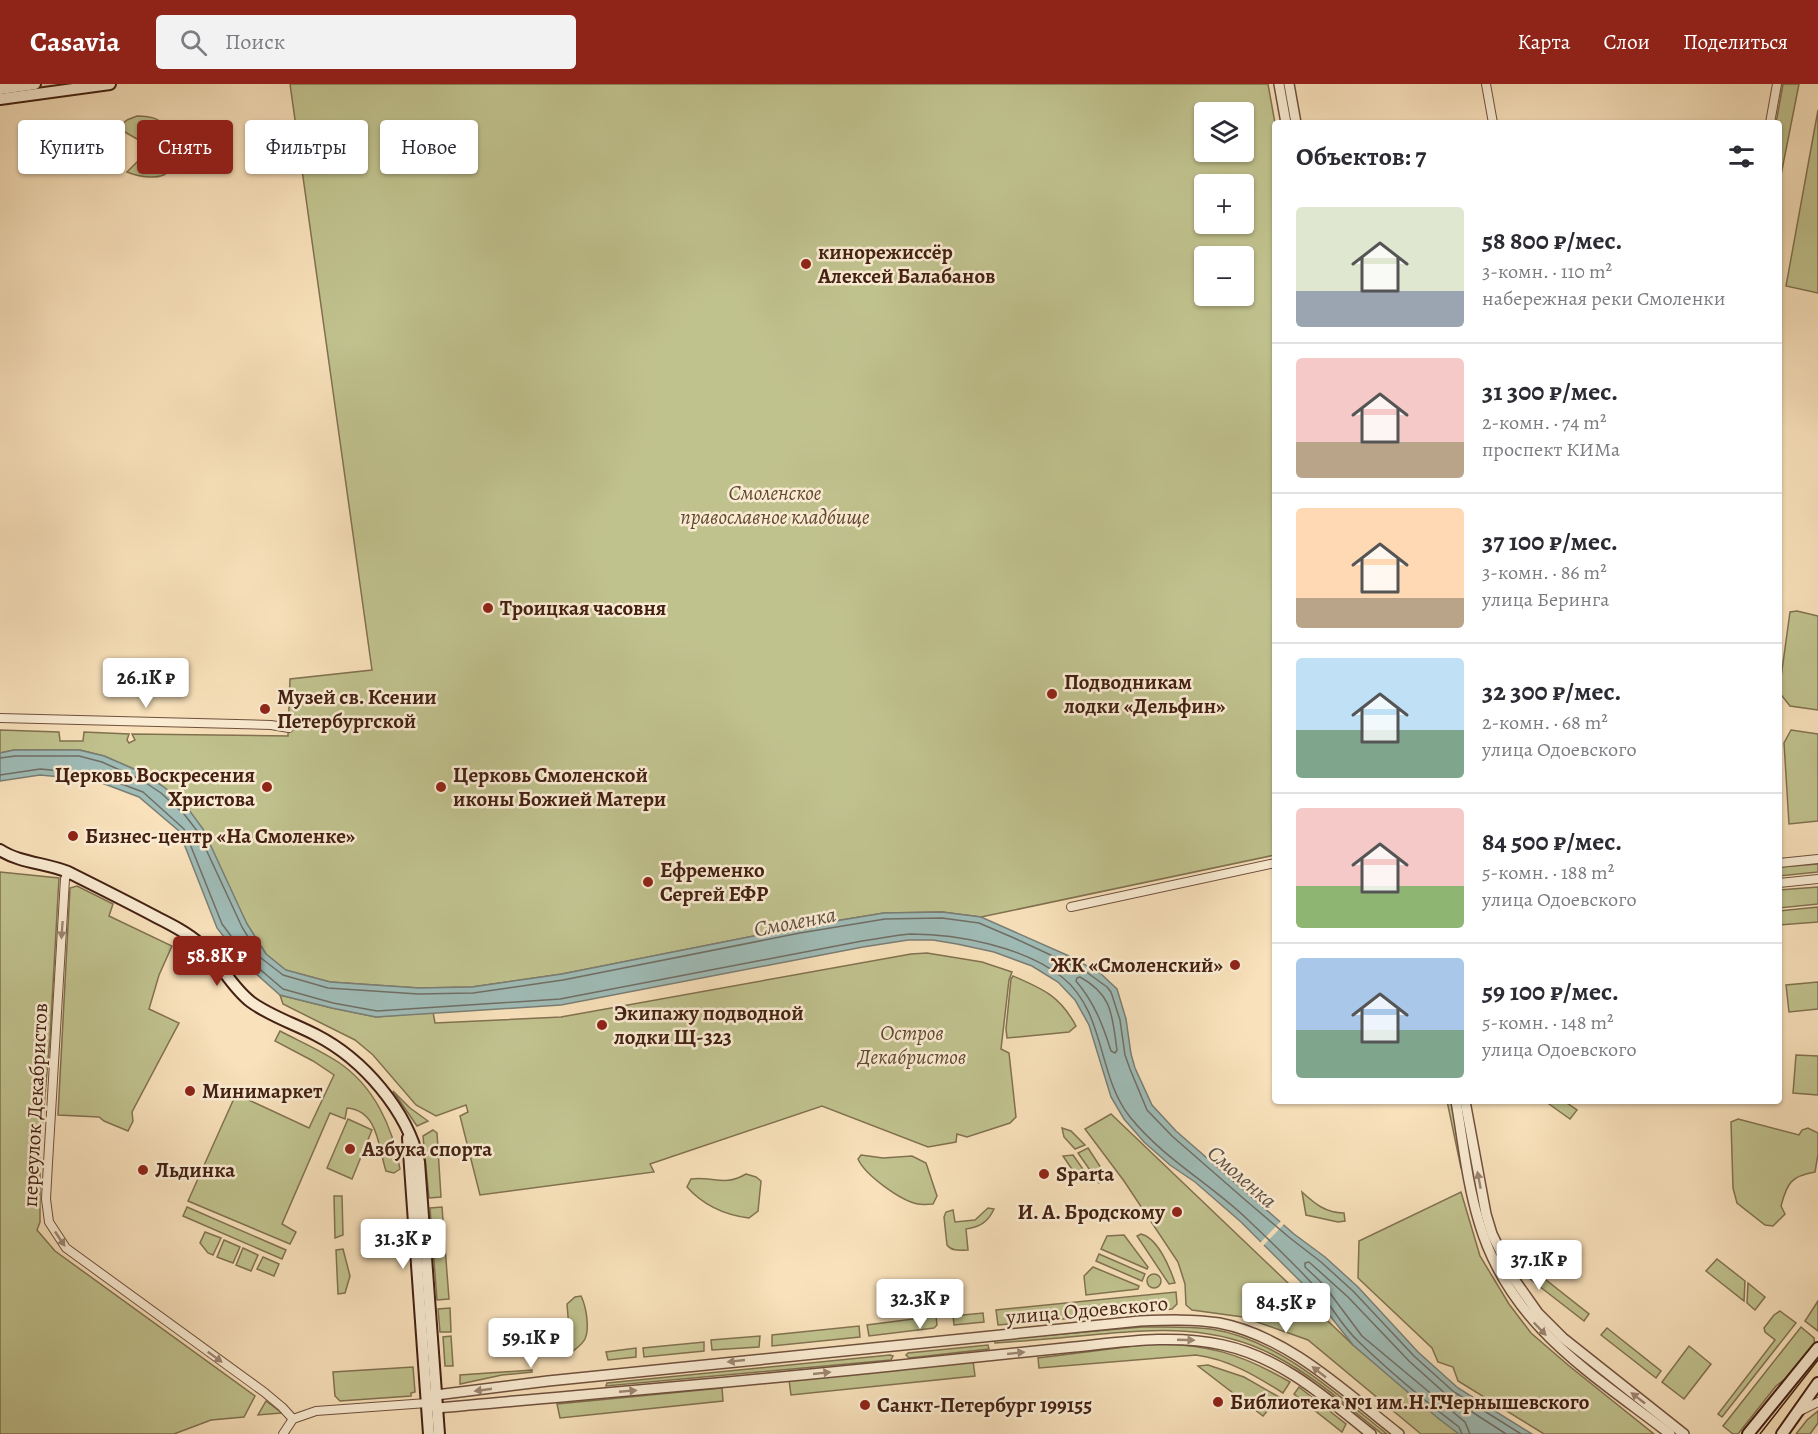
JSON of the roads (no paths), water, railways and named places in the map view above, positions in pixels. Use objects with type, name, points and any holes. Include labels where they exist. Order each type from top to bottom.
[{"type":"main road","points":[[0,89],[36,84]]},
{"type":"main road","points":[[0,99],[110,84]]},
{"type":"main road","points":[[0,850],[14,857],[57,867],[189,935],[208,951],[233,985],[252,1003],[316,1035],[346,1053],[361,1065],[388,1098],[416,1148],[419,1162],[439,1434]]},
{"type":"main road","points":[[408,1136],[429,1434]]},
{"type":"main road","points":[[1749,1434],[1818,1348]]},
{"type":"main road","points":[[1782,1434],[1818,1383]]},
{"type":"street","points":[[1280,84],[1286,120]]},
{"type":"street","points":[[1289,84],[1295,120]]},
{"type":"street","points":[[1486,84],[1492,120]]},
{"type":"street","points":[[1771,120],[1777,84]]},
{"type":"street","points":[[0,718],[263,725],[288,728]]},
{"type":"street","points":[[1782,863],[1818,859]]},
{"type":"street","points":[[1071,907],[1272,864]]},
{"type":"street","name":"переулок Декабристов","points":[[68,872],[65,879],[46,1199],[49,1222],[66,1248],[264,1392],[293,1419]]},
{"type":"street","points":[[1782,883],[1818,879]]},
{"type":"street","points":[[1456,1104],[1468,1175],[1479,1223],[1491,1256],[1508,1287],[1533,1322],[1554,1343],[1670,1434]]},
{"type":"street","points":[[1465,1104],[1477,1174],[1488,1222],[1517,1284],[1538,1313],[1563,1338],[1684,1434]]},
{"type":"street","name":"улица Одоевского","points":[[436,1395],[599,1375],[1140,1321],[1201,1321],[1220,1324],[1267,1339],[1289,1351],[1399,1434]]},
{"type":"street","name":"улица Одоевского","points":[[437,1408],[901,1365],[1127,1341],[1194,1340],[1224,1345],[1282,1366],[1371,1434]]},
{"type":"street","points":[[899,1345],[901,1365]]},
{"type":"street","points":[[599,1375],[601,1393]]},
{"type":"street","points":[[427,1403],[436,1395]]},
{"type":"street","points":[[1800,1411],[1818,1402]]},
{"type":"street","points":[[283,1434],[293,1419],[316,1411],[427,1403],[437,1408]]},
{"type":"water","points":[[14,750],[79,750],[104,756],[143,773],[165,788],[189,810],[203,829],[247,924],[266,954],[286,970],[330,982],[419,988],[472,987],[562,974],[799,927],[884,913],[942,912],[981,917],[1069,956],[1100,973],[1117,989],[1126,1019],[1135,1068],[1152,1105],[1176,1131],[1358,1287],[1418,1352],[1458,1388],[1532,1434],[1459,1434],[1353,1345],[1312,1293],[1241,1222],[1195,1182],[1170,1165],[1144,1142],[1124,1119],[1111,1097],[1089,1025],[1075,1000],[1058,982],[1032,966],[994,952],[957,944],[933,940],[908,940],[561,1005],[376,1017],[332,1008],[280,995],[245,964],[217,928],[179,831],[139,797],[94,780],[40,775],[0,781],[0,753]]},
{"type":"tram line","points":[[1760,1434],[1818,1360]]},
{"type":"place","name":"кинорежиссёр Алексей Балабанов","points":[[806,264]]},
{"type":"place","name":"Троицкая часовня","points":[[488,608]]},
{"type":"place","name":"Подводникам лодки «Дельфин»","points":[[1052,694]]},
{"type":"place","name":"Музей св. Ксении Петербургской","points":[[265,709]]},
{"type":"place","name":"Церковь Воскресения Христова","points":[[267,787]]},
{"type":"place","name":"Церковь Смоленской иконы Божией Матери","points":[[441,787]]},
{"type":"place","name":"Бизнес-центр «На Смоленке»","points":[[73,836]]},
{"type":"place","name":"Ефременко Сергей ЕФР","points":[[648,882]]},
{"type":"place","name":"ЖК «Смоленский»","points":[[1235,965]]},
{"type":"place","name":"Экипажу подводной лодки Щ-323","points":[[602,1025]]},
{"type":"place","name":"Минимаркет","points":[[190,1091]]},
{"type":"place","name":"Азбука спорта","points":[[350,1149]]},
{"type":"place","name":"Льдинка","points":[[143,1170]]},
{"type":"place","name":"Sparta","points":[[1044,1174]]},
{"type":"place","name":"И. А. Бродскому","points":[[1177,1212]]},
{"type":"place","name":"Библиотека №1 им.Н.Г.Чернышевского","points":[[1218,1402]]},
{"type":"place","name":"Санкт-Петербург 199155","points":[[865,1405]]},
{"type":"park label","name":"Смоленское православное кладбище","points":[[775,505]]},
{"type":"park label","name":"Остров Декабристов","points":[[912,1045]]},
{"type":"water label","name":"Смоленка","points":[[795,922]]},
{"type":"water label","name":"Смоленка","points":[[1242,1177]]}]
